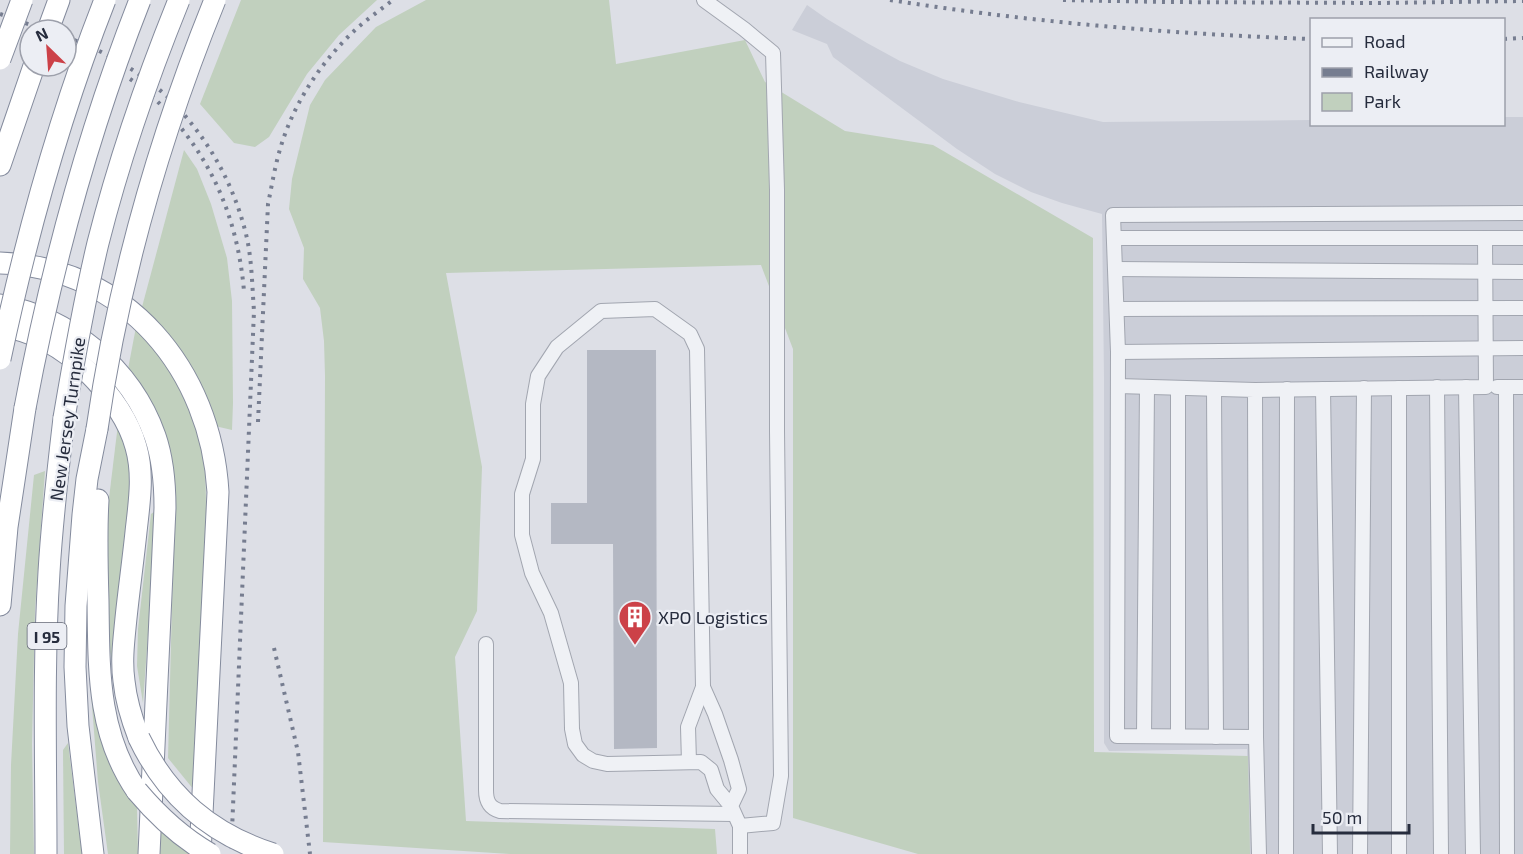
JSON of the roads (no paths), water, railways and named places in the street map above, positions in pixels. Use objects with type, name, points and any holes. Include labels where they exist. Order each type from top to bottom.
[{"type":"highway","points":[[0,59],[22,0]]},
{"type":"highway","points":[[52,18],[59,0]]},
{"type":"highway","points":[[0,359],[10,310],[39,198],[73,88],[105,0]]},
{"type":"highway","points":[[0,605],[7,527],[25,408],[46,303],[76,189],[111,77],[140,0]]},
{"type":"highway","name":"New Jersey Turnpike","points":[[46,854],[46,655],[49,573],[64,418],[85,302],[110,200],[149,79],[179,0]]},
{"type":"highway","points":[[93,854],[78,726],[75,667],[76,606],[87,479],[106,369],[138,228],[175,108],[215,0]]},
{"type":"highway","points":[[0,165],[30,78]]},
{"type":"highway","points":[[0,263],[53,270],[83,281],[109,295],[145,324],[167,350],[188,382],[205,421],[215,461],[218,492],[200,854]]},
{"type":"highway","points":[[0,305],[49,320],[71,332],[94,350],[112,367],[133,394],[151,427],[158,448],[164,484],[165,515],[149,854]]},
{"type":"highway","points":[[0,326],[37,336],[62,350],[82,366],[111,398],[124,419],[136,445],[141,491],[125,631],[123,666],[127,701],[140,738],[157,770],[171,789],[209,823],[229,836],[273,854]]},
{"type":"highway","points":[[97,429],[99,677],[106,722],[124,771],[137,791],[178,833],[210,854]]},
{"type":"lane","points":[[486,644],[486,790],[489,804],[494,809],[500,811],[735,815],[773,823],[781,776],[777,190],[773,53],[704,0]]},
{"type":"lane","points":[[1256,737],[1117,736],[1118,352],[1113,215],[1523,213]]},
{"type":"lane","points":[[1115,238],[1523,238]]},
{"type":"lane","points":[[1485,238],[1486,387]]},
{"type":"lane","points":[[1116,268],[1523,272]]},
{"type":"lane","points":[[1117,309],[1523,308]]},
{"type":"lane","points":[[689,762],[688,727],[703,687],[697,349],[690,334],[655,309],[601,310],[557,347],[538,375],[533,404],[533,459],[522,494],[522,535],[532,573],[551,613],[571,683],[572,729],[575,744],[584,755],[593,761],[607,764],[701,762],[711,770],[717,789],[735,815]]},
{"type":"lane","points":[[1118,352],[1523,348]]},
{"type":"lane","points":[[1118,386],[1255,390],[1523,387]]},
{"type":"lane","points":[[1144,736],[1147,387]]},
{"type":"lane","points":[[1437,387],[1441,854]]},
{"type":"lane","points":[[1466,387],[1473,854]]},
{"type":"lane","points":[[1506,387],[1507,854]]},
{"type":"lane","points":[[1178,388],[1178,736]]},
{"type":"lane","points":[[1360,854],[1364,388]]},
{"type":"lane","points":[[1399,854],[1400,388]]},
{"type":"lane","points":[[1214,389],[1216,737]]},
{"type":"lane","points":[[1286,854],[1287,389]]},
{"type":"lane","points":[[1323,389],[1330,854]]},
{"type":"lane","points":[[1255,390],[1256,737],[1259,854]]},
{"type":"lane","points":[[703,687],[715,714],[739,789],[735,815],[740,854]]},
{"type":"railway","points":[[258,422],[268,204],[281,146],[301,99],[330,56],[354,31],[393,0]]},
{"type":"railway","points":[[890,0],[995,15],[1100,26],[1310,39]]},
{"type":"railway","points":[[1063,0],[1379,3],[1523,1]]},
{"type":"railway","points":[[0,14],[18,20]]},
{"type":"railway","points":[[1505,39],[1523,38]]},
{"type":"railway","points":[[78,42],[122,63],[147,80],[179,108],[206,143],[223,172],[236,202],[248,243],[254,311],[231,854]]},
{"type":"railway","points":[[130,79],[152,96],[171,116],[201,155],[230,220],[241,266],[244,291]]},
{"type":"railway","points":[[274,648],[298,752],[310,854]]},
{"type":"place","name":"XPO Logistics","points":[[635,646]]}]
